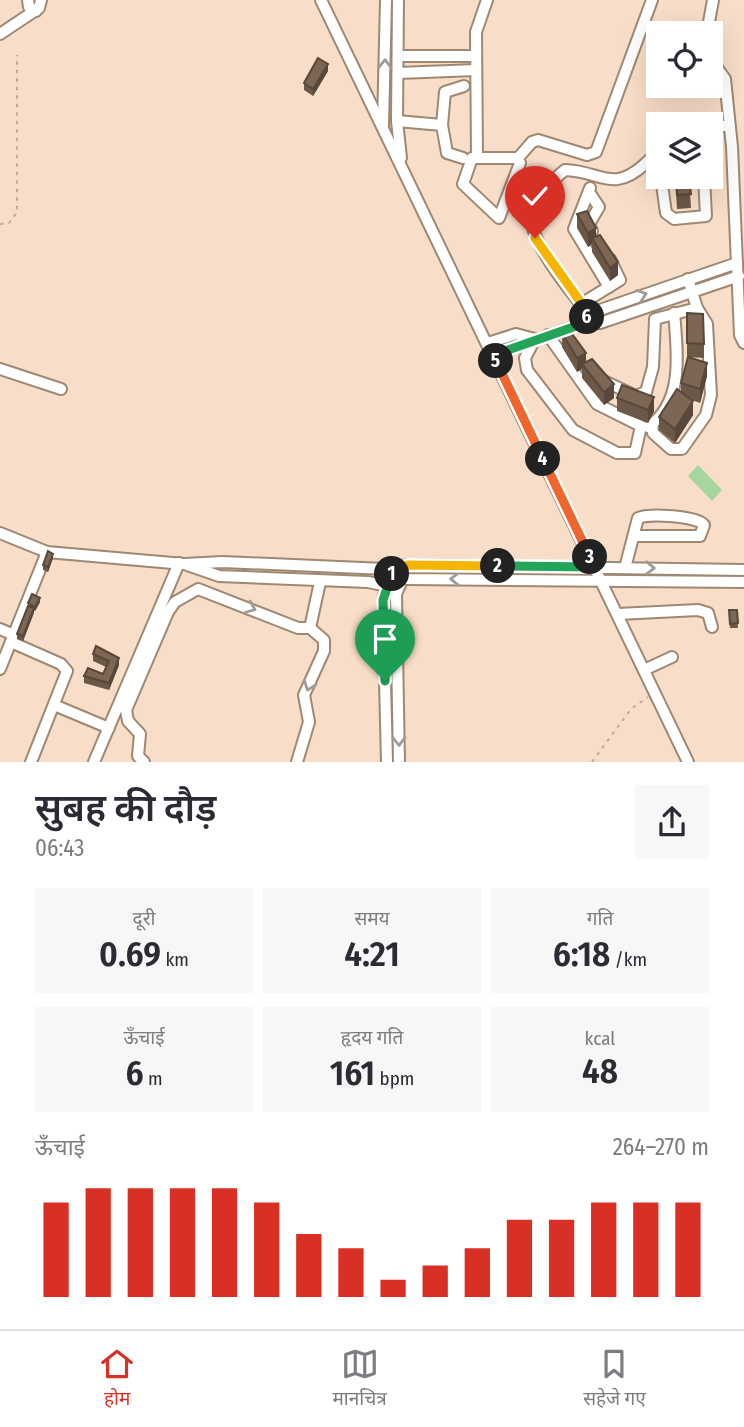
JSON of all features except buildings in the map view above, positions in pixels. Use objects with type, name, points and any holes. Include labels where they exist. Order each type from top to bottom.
[{"type":"street","points":[[28,0],[29,7],[38,5]]},
{"type":"street","points":[[320,0],[494,355],[688,762]]},
{"type":"street","points":[[383,127],[386,0]]},
{"type":"street","points":[[398,0],[397,121],[401,166]]},
{"type":"street","points":[[477,158],[478,18],[487,0]]},
{"type":"street","points":[[518,158],[520,163],[499,218],[463,184],[472,158],[518,158],[532,142],[538,140],[587,155],[596,152],[652,0]]},
{"type":"street","points":[[709,21],[713,0]]},
{"type":"street","points":[[0,34],[38,5]]},
{"type":"street","points":[[398,56],[476,56]]},
{"type":"street","points":[[398,73],[476,70]]},
{"type":"street","points":[[723,76],[729,126],[738,164],[737,263],[740,335],[744,343]]},
{"type":"street","points":[[463,158],[447,153],[442,125],[445,92],[464,86]]},
{"type":"street","points":[[397,121],[442,125]]},
{"type":"street","points":[[723,126],[729,126]]},
{"type":"street","points":[[586,319],[581,304],[535,238],[532,219],[549,187],[565,170],[608,181],[628,177],[646,163]]},
{"type":"street","points":[[592,176],[589,192],[574,229],[610,287]]},
{"type":"street","points":[[663,189],[666,213],[674,219],[706,216],[705,189]]},
{"type":"street","points":[[589,192],[599,207],[589,224],[597,239]]},
{"type":"street","points":[[581,304],[621,278],[605,250]]},
{"type":"street","points":[[494,355],[534,338],[566,334],[586,319],[690,285],[737,263]]},
{"type":"street","points":[[690,285],[738,276]]},
{"type":"street","points":[[548,335],[597,404],[647,425],[656,438],[677,450],[686,445],[706,415],[711,396],[707,324],[697,308],[690,285]]},
{"type":"street","points":[[594,371],[617,389],[636,396],[646,392],[653,367],[653,325],[659,316],[697,308]]},
{"type":"street","points":[[534,338],[525,358],[527,370],[573,430],[617,453],[630,455],[635,453],[647,425],[676,383],[674,313]]},
{"type":"street","points":[[488,343],[516,334],[534,338]]},
{"type":"street","points":[[0,369],[61,389]]},
{"type":"street","points":[[625,568],[635,523],[643,516],[694,519],[704,525],[700,536],[634,536]]},
{"type":"street","points":[[0,533],[47,552],[181,564],[255,563],[341,568],[394,572],[407,579],[744,582]]},
{"type":"street","points":[[0,669],[47,552]]},
{"type":"street","points":[[254,579],[255,563]]},
{"type":"street","points":[[181,564],[219,576],[392,587]]},
{"type":"street","points":[[94,762],[181,564]]},
{"type":"street","points":[[394,572],[408,565],[744,569]]},
{"type":"street","points":[[302,566],[302,582]]},
{"type":"street","points":[[339,582],[341,568]]},
{"type":"street","points":[[394,572],[392,587],[399,762]]},
{"type":"street","points":[[387,762],[383,600],[392,587],[407,579]]},
{"type":"street","points":[[310,628],[320,582]]},
{"type":"street","points":[[144,762],[137,750],[140,734],[128,722],[126,710],[168,612],[175,602],[192,590],[204,590],[298,628],[310,628],[325,644],[304,695],[309,722],[297,762]]},
{"type":"street","points":[[618,614],[698,610],[708,614],[712,627]]},
{"type":"street","points":[[0,629],[65,667],[66,676],[31,762]]},
{"type":"street","points":[[644,670],[672,657]]},
{"type":"street","points":[[54,705],[109,727]]},
{"type":"path","points":[[0,224],[9,223],[17,212],[17,55]]},
{"type":"path","points":[[592,762],[631,709],[654,692]]},
{"type":"green space","points":[[698,465],[722,490],[712,501],[688,476]]},
{"type":"route","points":[[385,681],[383,600],[391,576],[399,568],[408,565],[595,567],[494,355],[534,338],[582,324],[589,314],[535,238]]}]
